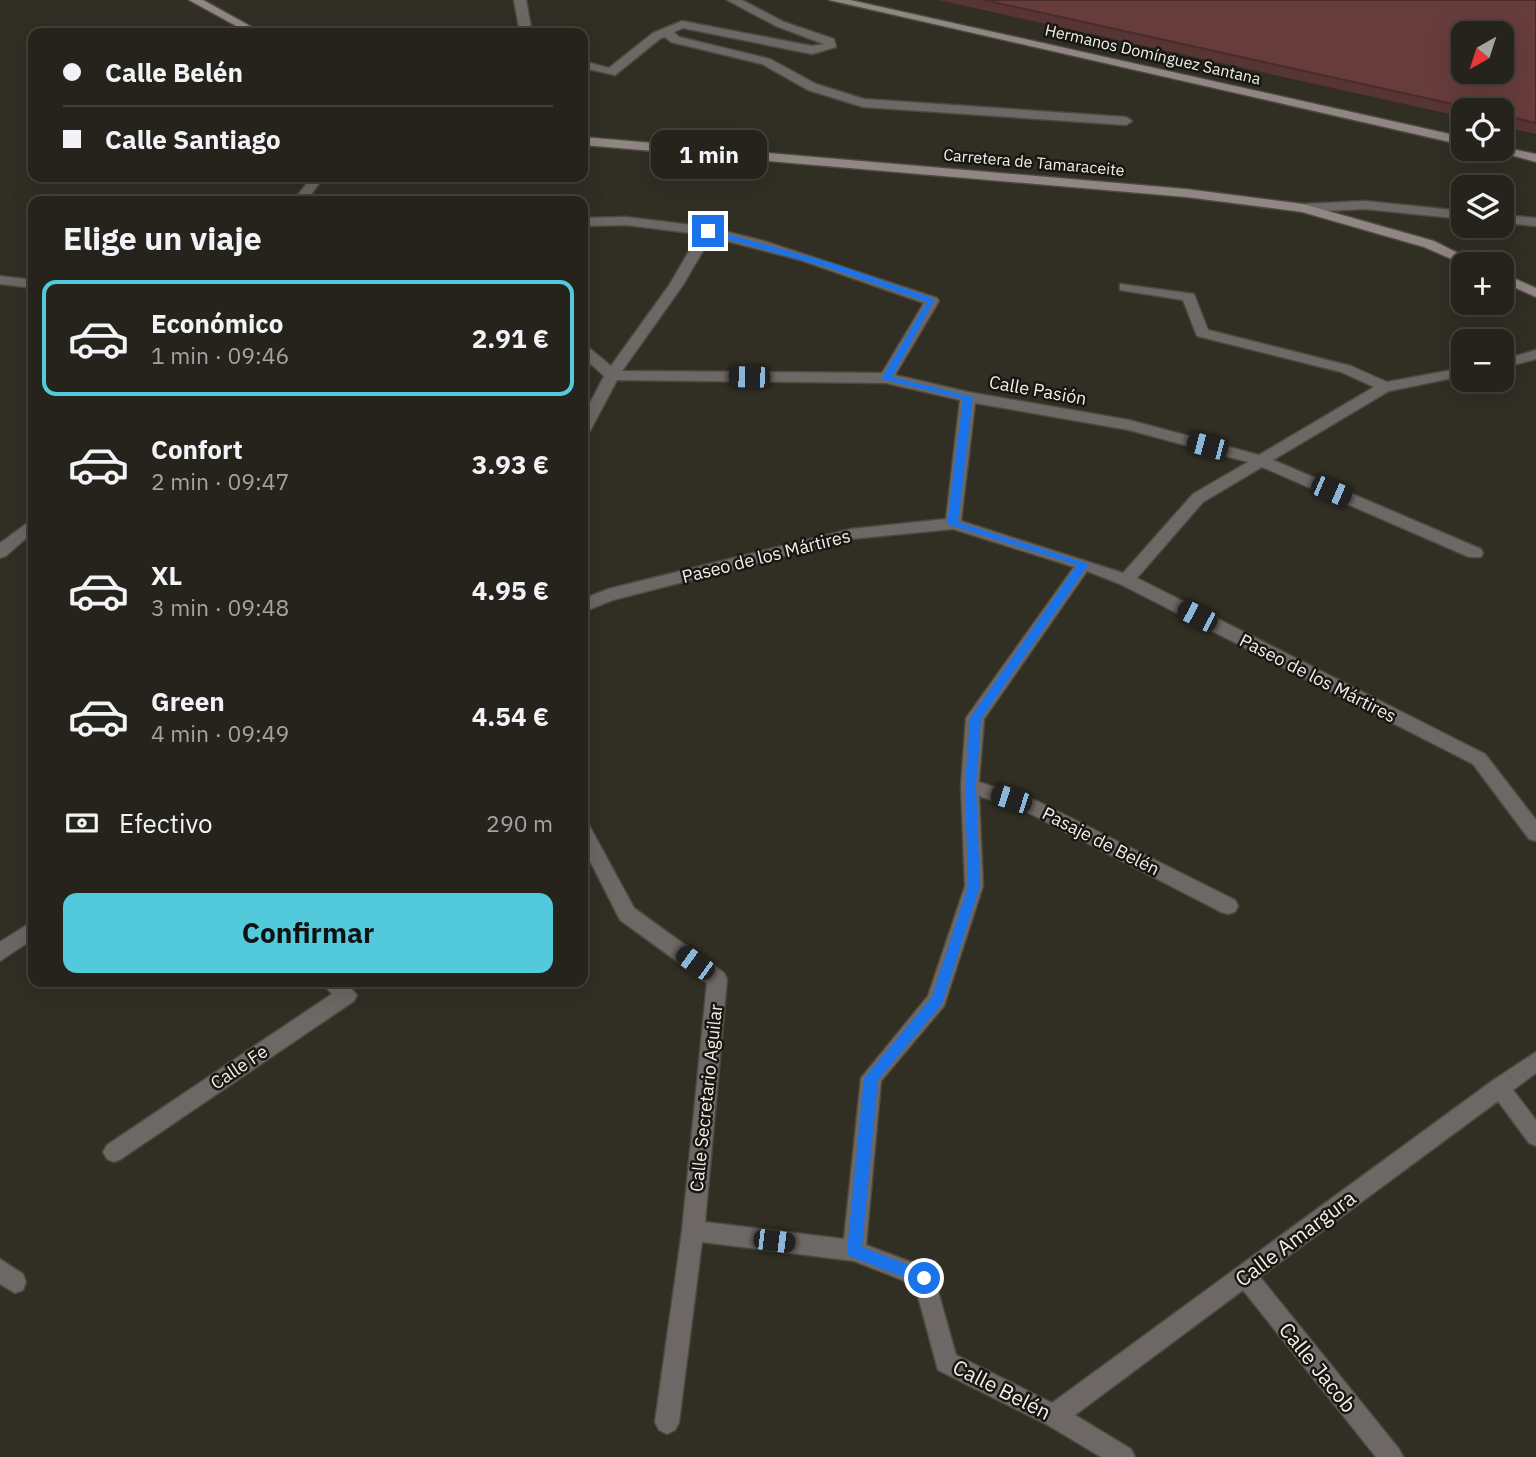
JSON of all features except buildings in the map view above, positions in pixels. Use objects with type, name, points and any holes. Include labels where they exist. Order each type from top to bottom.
[{"type":"main road","points":[[195,0],[248,28]]},
{"type":"main road","name":"Hermanos Domínguez Santana","points":[[835,0],[1451,138]]},
{"type":"main road","name":"Carretera de Tamaraceite","points":[[588,141],[1186,193],[1303,208],[1429,244],[1451,254]]},
{"type":"main road","points":[[1514,153],[1536,158]]},
{"type":"main road","points":[[1514,283],[1536,293]]},
{"type":"street","points":[[520,0],[525,28]]},
{"type":"street","points":[[588,66],[611,72],[657,35],[668,33],[670,29],[682,24],[811,50],[830,47],[830,41],[823,37],[780,24],[733,0]]},
{"type":"street","points":[[668,33],[675,40],[766,61],[812,87],[863,103],[1126,121]]},
{"type":"street","points":[[1303,208],[1365,205],[1451,214]]},
{"type":"street","points":[[588,222],[618,219],[708,231],[829,265],[932,301],[886,379]]},
{"type":"street","points":[[1514,220],[1536,222]]},
{"type":"street","points":[[588,421],[612,375],[676,285],[708,231]]},
{"type":"street","points":[[0,280],[28,283]]},
{"type":"street","points":[[1125,287],[1189,297],[1202,333],[1346,369],[1385,387]]},
{"type":"street","points":[[588,353],[612,375]]},
{"type":"street","points":[[1514,360],[1536,354]]},
{"type":"street","points":[[1126,580],[1198,498],[1385,387],[1451,374]]},
{"type":"street","name":"Calle Pasión","points":[[612,375],[886,379],[968,397],[1129,425],[1259,460],[1475,553]]},
{"type":"street","points":[[953,524],[968,397]]},
{"type":"street","name":"Paseo de los Mártires","points":[[588,604],[608,595],[851,534],[953,524],[1084,564],[1126,580],[1479,759],[1536,834]]},
{"type":"street","points":[[0,552],[28,528]]},
{"type":"street","points":[[854,1251],[871,1078],[937,1000],[974,886],[970,786],[975,718],[1084,564]]},
{"type":"street","name":"Pasaje de Belén","points":[[970,786],[1031,806],[1228,906]]},
{"type":"street","name":"Calle Secretario Aguilar","points":[[588,840],[627,914],[717,979],[693,1231],[667,1422]]},
{"type":"street","points":[[0,953],[28,933]]},
{"type":"street","name":"Calle Fe","points":[[114,1152],[347,995],[337,987]]},
{"type":"street","name":"Calle Amargura","points":[[1054,1416],[1536,1061]]},
{"type":"street","points":[[1499,1087],[1536,1136]]},
{"type":"street","name":"Calle Belén","points":[[693,1231],[854,1251],[924,1278],[946,1362],[1054,1416],[1123,1457]]},
{"type":"street","name":"Calle Jacob","points":[[1245,1276],[1391,1457]]},
{"type":"route","points":[[708,231],[829,265],[932,301],[886,379],[968,397],[953,524],[1084,564],[975,718],[970,786],[974,886],[937,1000],[871,1078],[854,1251],[924,1278]]}]
